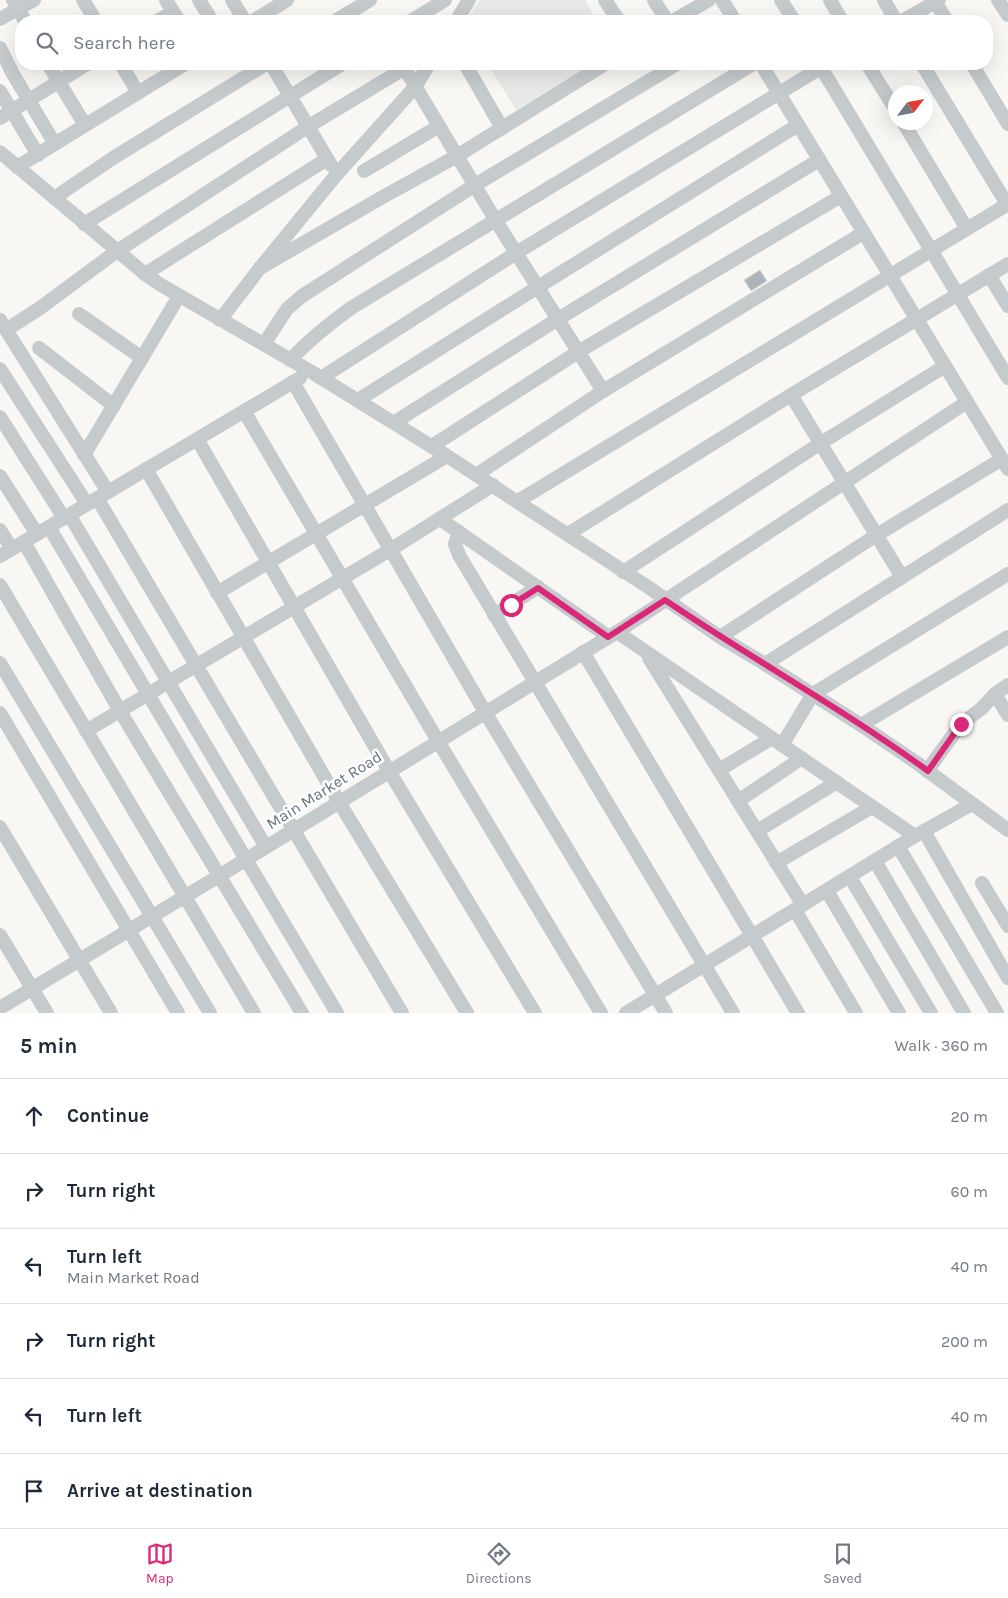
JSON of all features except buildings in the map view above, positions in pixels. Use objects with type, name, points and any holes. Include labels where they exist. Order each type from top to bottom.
[{"type":"street","points":[[0,20],[16,4],[34,0]]},
{"type":"street","points":[[83,0],[92,15]]},
{"type":"street","points":[[198,0],[208,15]]},
{"type":"street","points":[[232,0],[241,15]]},
{"type":"street","points":[[261,15],[273,4],[288,0]]},
{"type":"street","points":[[345,15],[370,0]]},
{"type":"street","points":[[420,15],[445,0]]},
{"type":"street","points":[[605,0],[615,15]]},
{"type":"street","points":[[654,0],[663,15]]},
{"type":"street","points":[[683,15],[709,0]]},
{"type":"street","points":[[722,0],[731,15]]},
{"type":"street","points":[[781,0],[790,15]]},
{"type":"street","points":[[830,0],[839,15]]},
{"type":"street","points":[[884,0],[893,15]]},
{"type":"street","points":[[998,0],[1008,15]]},
{"type":"street","points":[[912,15],[936,1],[944,15]]},
{"type":"street","points":[[459,15],[465,2]]},
{"type":"street","points":[[0,48],[13,74],[55,144]]},
{"type":"street","points":[[52,70],[85,125]]},
{"type":"street","points":[[6,114],[77,70]]},
{"type":"street","points":[[125,70],[138,93]]},
{"type":"street","points":[[17,167],[175,70]]},
{"type":"street","points":[[54,198],[113,158],[256,70]]},
{"type":"street","points":[[275,70],[327,159],[338,174]]},
{"type":"street","points":[[84,224],[332,70]]},
{"type":"street","points":[[97,498],[84,455],[3,325],[47,304],[118,251],[397,70]]},
{"type":"street","points":[[405,70],[496,221],[603,391]]},
{"type":"street","points":[[220,320],[260,268],[338,174],[415,87],[425,70]]},
{"type":"street","points":[[468,70],[502,128]]},
{"type":"street","points":[[260,268],[373,202],[457,156],[595,70]]},
{"type":"street","points":[[264,344],[287,309],[302,296],[475,186],[667,70]]},
{"type":"street","points":[[290,360],[321,331],[351,308],[744,70]]},
{"type":"street","points":[[720,637],[876,536],[1005,464],[765,70]]},
{"type":"street","points":[[0,556],[293,382],[315,375],[814,70]]},
{"type":"street","points":[[825,70],[1008,378]]},
{"type":"street","points":[[872,70],[888,97]]},
{"type":"street","points":[[518,501],[1008,204],[926,70]]},
{"type":"street","points":[[976,70],[1008,124]]},
{"type":"street","points":[[0,91],[6,114],[38,154]]},
{"type":"street","points":[[358,400],[798,125]]},
{"type":"street","points":[[364,171],[438,126]]},
{"type":"street","points":[[908,130],[967,229]]},
{"type":"street","points":[[0,152],[145,274],[179,296],[395,422],[518,501],[720,637],[861,725],[928,771],[1008,830]]},
{"type":"street","points":[[145,274],[327,159]]},
{"type":"street","points":[[395,422],[558,319],[819,160]]},
{"type":"street","points":[[432,446],[578,352],[841,196]]},
{"type":"street","points":[[476,475],[603,391],[863,233]]},
{"type":"street","points":[[568,534],[791,395],[1008,264]]},
{"type":"street","points":[[989,275],[1008,306]]},
{"type":"street","points":[[84,455],[179,296]]},
{"type":"street","points":[[79,314],[142,358]]},
{"type":"street","points":[[39,348],[114,406]]},
{"type":"street","points":[[624,572],[821,443],[945,366]]},
{"type":"street","points":[[0,369],[97,498],[402,1013]]},
{"type":"street","points":[[293,382],[485,712],[666,1013]]},
{"type":"street","points":[[791,395],[902,577]]},
{"type":"street","name":"Main Market Road","points":[[0,1008],[219,876],[612,634],[967,402]]},
{"type":"street","points":[[244,411],[601,1013]]},
{"type":"street","points":[[0,417],[67,517],[266,847]]},
{"type":"street","points":[[197,439],[389,771],[535,1013]]},
{"type":"street","points":[[217,593],[447,456]]},
{"type":"street","points":[[146,470],[339,802],[467,1013]]},
{"type":"street","points":[[0,476],[24,542],[120,711],[302,1013]]},
{"type":"street","points":[[86,731],[390,550],[493,485]]},
{"type":"street","points":[[765,664],[1008,510]]},
{"type":"street","points":[[440,519],[538,588],[612,634],[646,652],[872,806],[919,834],[1008,978]]},
{"type":"street","points":[[49,527],[337,1013]]},
{"type":"street","points":[[0,530],[24,542]]},
{"type":"street","points":[[459,532],[455,540],[456,549],[733,1013]]},
{"type":"street","points":[[719,770],[777,741],[813,694],[1008,574]]},
{"type":"street","points":[[0,585],[254,1013]]},
{"type":"street","points":[[494,615],[538,588]]},
{"type":"street","points":[[861,725],[1008,637]]},
{"type":"street","points":[[583,652],[798,1013]]},
{"type":"street","points":[[646,652],[776,863],[856,1013]]},
{"type":"street","points":[[0,663],[210,1013]]},
{"type":"street","points":[[928,771],[961,724],[1008,685]]},
{"type":"street","points":[[996,694],[1008,715]]},
{"type":"street","points":[[0,713],[178,1013]]},
{"type":"street","points":[[738,801],[802,758]]},
{"type":"street","points":[[756,831],[837,782]]},
{"type":"street","points":[[626,1013],[898,846],[972,804]]},
{"type":"street","points":[[776,863],[872,806]]},
{"type":"street","points":[[0,827],[111,1013]]},
{"type":"street","points":[[898,846],[997,1013]]},
{"type":"street","points":[[875,861],[964,1013]]},
{"type":"street","points":[[850,876],[931,1013]]},
{"type":"street","points":[[982,883],[1008,926]]},
{"type":"street","points":[[826,891],[898,1013]]},
{"type":"street","points":[[0,935],[47,1013]]},
{"type":"shaded area","points":[[480,0],[585,0],[594,15],[469,15]]},
{"type":"shaded area","points":[[492,70],[583,70],[516,110]]},
{"type":"route","points":[[511,605],[538,588],[608,637],[665,600],[720,637],[861,725],[928,771],[961,724]]}]
